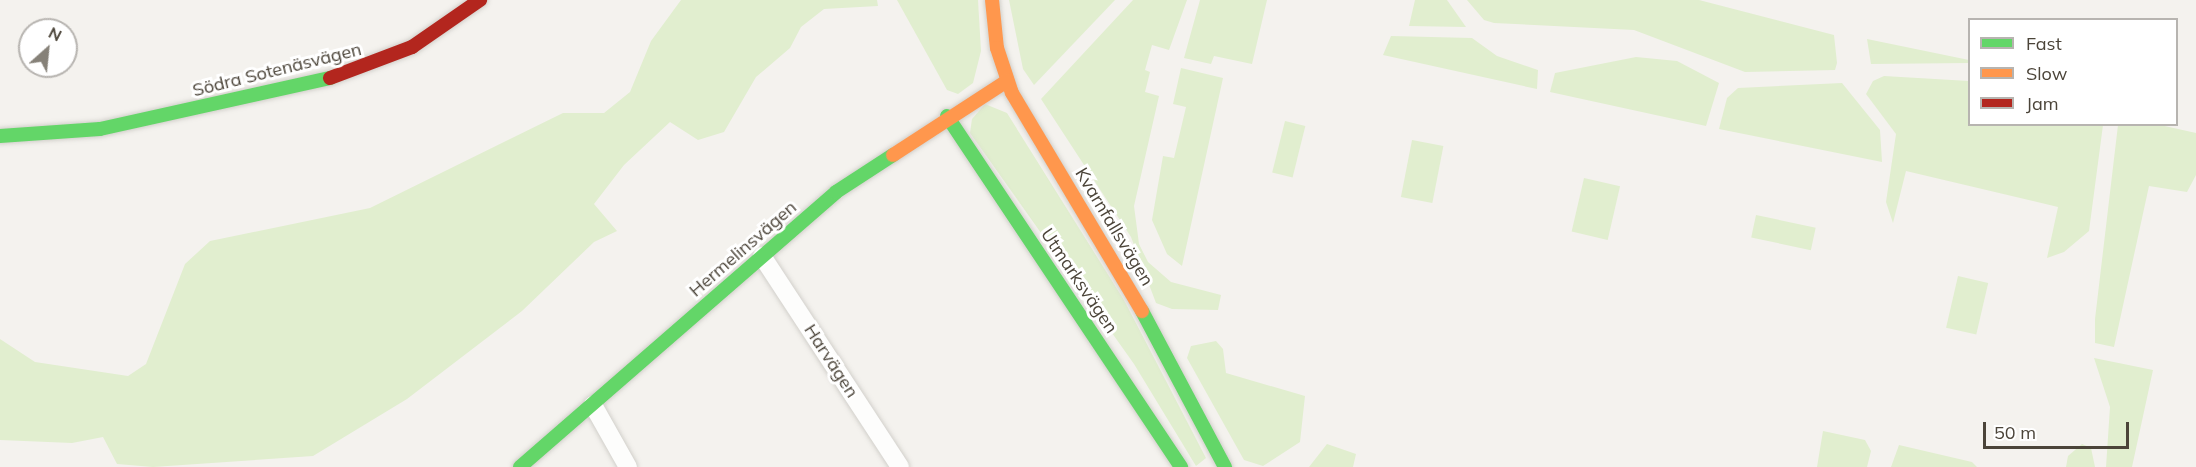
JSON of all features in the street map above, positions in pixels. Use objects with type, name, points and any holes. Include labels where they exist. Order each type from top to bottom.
[{"type":"street","name":"Södra Sotenäsvägen","points":[[0,136],[40,136],[136,122],[346,75],[412,47],[480,0]]},
{"type":"street","name":"Kvarnfallsvägen","points":[[992,0],[1007,81],[1138,303],[1225,467]]},
{"type":"street","name":"Hermelinsvägen","points":[[520,467],[836,192],[947,116],[1007,81]]},
{"type":"street","name":"Utmarksvägen","points":[[947,116],[1181,467]]},
{"type":"street","name":"Harvägen","points":[[762,256],[900,467]]},
{"type":"street","points":[[593,405],[628,467]]},
{"type":"green space","points":[[681,0],[877,0],[878,6],[824,9],[801,27],[790,48],[756,77],[724,132],[698,140],[670,122],[624,165],[594,204],[617,231],[594,242],[522,311],[407,399],[313,456],[153,467],[117,464],[103,437],[72,443],[0,440],[0,339],[35,362],[128,376],[146,364],[185,264],[210,241],[370,208],[563,113],[604,113],[630,92],[651,41]]},
{"type":"green space","points":[[897,0],[978,0],[981,51],[973,83],[958,94],[947,90]]},
{"type":"green space","points":[[1009,0],[1115,0],[1034,85],[1023,69]]},
{"type":"green space","points":[[1133,0],[1187,0],[1169,50],[1152,45],[1145,70],[1150,72],[1145,92],[1159,96],[1134,206],[1139,244],[1148,262],[1171,282],[1221,295],[1218,310],[1172,309],[1156,303],[1131,237],[1041,99]]},
{"type":"green space","points":[[1200,0],[1267,0],[1252,64],[1214,56],[1211,64],[1184,58]]},
{"type":"green space","points":[[1415,0],[1447,0],[1466,27],[1409,26]]},
{"type":"green space","points":[[1467,0],[1699,0],[1834,35],[1837,63],[1835,70],[1745,72],[1634,30],[1494,23],[1484,20]]},
{"type":"green space","points":[[1391,36],[1472,38],[1497,56],[1538,70],[1537,89],[1383,55]]},
{"type":"green space","points":[[1867,39],[1968,60],[1968,63],[1871,64]]},
{"type":"green space","points":[[1636,57],[1677,61],[1719,83],[1706,126],[1550,92],[1555,73]]},
{"type":"green space","points":[[1181,68],[1223,78],[1182,266],[1167,254],[1152,220],[1163,156],[1174,158],[1186,107],[1173,104]]},
{"type":"green space","points":[[1884,76],[1968,81],[1968,126],[2103,126],[2089,231],[2064,252],[2047,258],[2058,207],[1906,171],[1893,223],[1886,202],[1896,134],[1866,94],[1873,81]]},
{"type":"green space","points":[[1842,83],[1880,130],[1882,162],[1719,129],[1727,98],[1738,88]]},
{"type":"green space","points":[[985,104],[1007,113],[1124,300],[1206,458],[1196,466],[1134,364],[970,133],[972,119]]},
{"type":"green space","points":[[1285,121],[1305,126],[1293,178],[1272,172]]},
{"type":"green space","points":[[2118,126],[2164,126],[2196,133],[2196,175],[2187,192],[2149,186],[2114,347],[2095,343],[2095,319]]},
{"type":"green space","points":[[1412,140],[1443,146],[1432,203],[1401,197]]},
{"type":"green space","points":[[1584,178],[1620,186],[1608,240],[1572,232]]},
{"type":"green space","points":[[1756,215],[1816,228],[1811,250],[1751,237]]},
{"type":"green space","points":[[1958,276],[1988,283],[1976,335],[1946,328]]},
{"type":"green space","points":[[1216,341],[1223,349],[1226,373],[1305,396],[1300,442],[1263,466],[1244,460],[1187,358],[1191,346]]},
{"type":"green space","points":[[2094,358],[2153,370],[2132,467],[2106,467],[2110,407]]},
{"type":"green space","points":[[1823,431],[1865,440],[1871,451],[1867,467],[1817,467]]},
{"type":"green space","points":[[1327,444],[1356,454],[1353,467],[1309,467]]},
{"type":"green space","points":[[2082,444],[2091,448],[2095,467],[2066,467],[2068,456]]},
{"type":"green space","points":[[1899,445],[1972,462],[1977,467],[1891,467]]},
{"type":"traffic: fast","points":[[0,136],[100,129],[330,78]]},
{"type":"traffic: fast","points":[[947,116],[1181,467]]},
{"type":"traffic: fast","points":[[520,467],[836,192],[893,155]]},
{"type":"traffic: fast","points":[[1142,311],[1225,467]]},
{"type":"traffic: slow","points":[[992,0],[997,48],[1012,93],[1142,311]]},
{"type":"traffic: slow","points":[[893,155],[1007,81]]},
{"type":"traffic: jam","points":[[330,78],[412,47],[480,0]]}]
